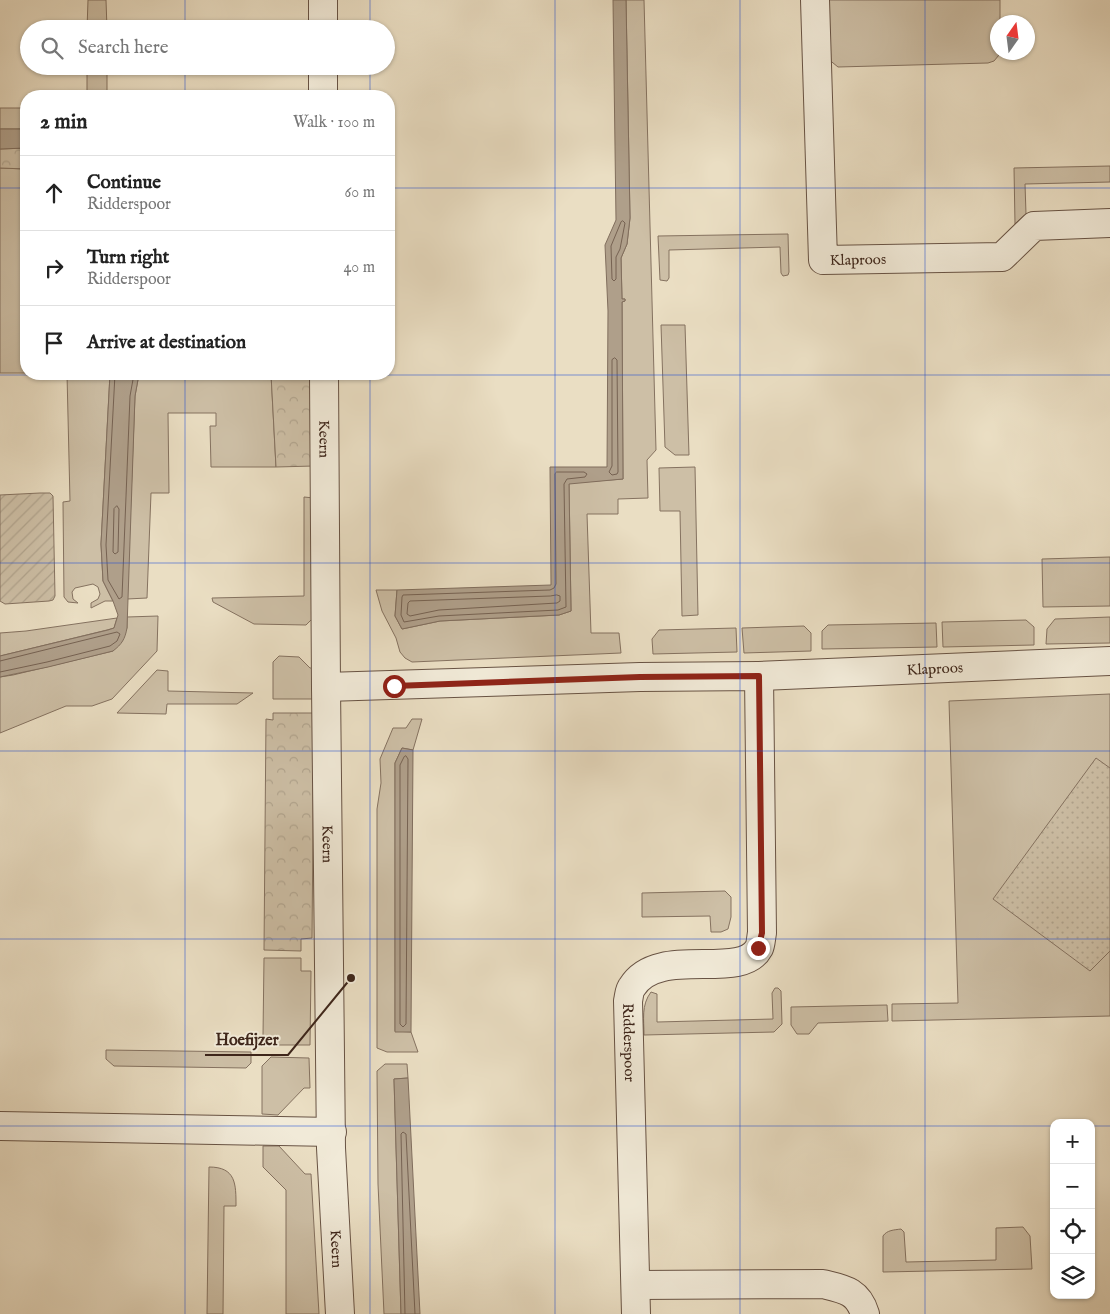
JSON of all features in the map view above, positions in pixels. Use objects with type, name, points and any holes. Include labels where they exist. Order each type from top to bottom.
[{"type":"street","points":[[323,0],[323,20]]},
{"type":"street","name":"Klaproos","points":[[814,0],[823,260],[1002,257],[1034,226],[1110,224]]},
{"type":"street","points":[[323,75],[323,90]]},
{"type":"street","name":"Keern","points":[[324,380],[331,1148],[340,1314]]},
{"type":"street","name":"Klaproos","points":[[759,676],[1110,661]]},
{"type":"street","points":[[326,688],[640,677],[759,676]]},
{"type":"street","name":"Ridderspoor","points":[[636,1314],[637,1285],[628,1002],[631,987],[654,968],[674,965],[736,962],[749,957],[758,948],[762,933],[759,676]]},
{"type":"street","points":[[0,1126],[332,1132]]},
{"type":"street","points":[[637,1285],[823,1284],[843,1289],[855,1295],[865,1314]]},
{"type":"green space","points":[[88,0],[106,0],[107,20],[87,20]]},
{"type":"green space","points":[[626,0],[644,0],[656,450],[647,460],[648,498],[618,499],[618,514],[587,514],[591,633],[619,633],[621,653],[412,662],[400,652],[396,638],[382,611],[376,590],[397,590],[395,616],[402,629],[440,621],[559,615],[571,611],[569,483],[623,479],[622,302],[625,299],[622,299],[621,258],[627,244],[630,218]]},
{"type":"green space","points":[[826,0],[1000,0],[1000,15],[990,15],[990,60],[994,61],[988,63],[838,67],[827,58]]},
{"type":"green space","points":[[87,75],[107,75],[107,90],[87,90]]},
{"type":"green space","points":[[0,108],[20,108],[20,129],[0,129]]},
{"type":"green space","points":[[20,148],[20,169],[0,168],[0,149]]},
{"type":"green space","points":[[1110,166],[1110,182],[1025,184],[1026,214],[1015,224],[1014,168]]},
{"type":"green space","points":[[0,168],[20,169],[20,373],[0,373]]},
{"type":"green space","points":[[788,234],[788,275],[783,276],[781,273],[780,247],[669,250],[669,278],[667,281],[660,280],[658,236]]},
{"type":"green space","points":[[661,325],[685,325],[689,455],[675,455],[665,447]]},
{"type":"green space","points":[[67,380],[110,380],[101,544],[103,581],[113,601],[105,601],[91,608],[91,603],[98,599],[100,594],[98,587],[93,584],[75,588],[72,592],[73,599],[78,603],[68,602],[64,597],[63,502],[70,501]]},
{"type":"green space","points":[[138,380],[271,380],[276,467],[211,467],[210,426],[216,426],[216,413],[168,413],[169,493],[151,493],[147,598],[127,599],[135,396]]},
{"type":"green space","points":[[271,380],[311,380],[314,466],[276,467]]},
{"type":"green space","points":[[695,467],[698,615],[682,616],[680,511],[660,511],[659,468]]},
{"type":"green space","points":[[50,493],[53,496],[55,596],[53,600],[49,601],[5,604],[0,601],[0,495]]},
{"type":"green space","points":[[304,497],[314,498],[315,616],[306,625],[254,624],[213,602],[212,598],[304,596]]},
{"type":"green space","points":[[1110,557],[1110,606],[1043,607],[1042,559]]},
{"type":"green space","points":[[158,616],[157,651],[112,699],[92,706],[66,706],[0,733],[0,677],[113,651],[127,628],[127,617]]},
{"type":"green space","points":[[1110,617],[1110,643],[1046,644],[1047,629],[1055,619]]},
{"type":"green space","points":[[117,618],[114,628],[0,656],[0,633]]},
{"type":"green space","points":[[1026,620],[1034,627],[1034,645],[943,647],[942,622]]},
{"type":"green space","points":[[936,623],[937,647],[822,649],[822,631],[828,625]]},
{"type":"green space","points":[[804,626],[811,633],[811,651],[744,653],[742,628]]},
{"type":"green space","points":[[736,628],[737,652],[653,654],[652,639],[659,630]]},
{"type":"green space","points":[[279,656],[299,657],[310,668],[314,668],[314,699],[273,699],[273,662]]},
{"type":"green space","points":[[157,670],[168,671],[168,691],[253,693],[237,704],[167,704],[166,714],[117,713]]},
{"type":"green space","points":[[1110,694],[1110,1016],[892,1021],[892,1004],[958,1003],[949,701]]},
{"type":"green space","points":[[273,713],[314,713],[312,938],[301,939],[301,951],[264,950],[266,719],[273,720]]},
{"type":"green space","points":[[412,719],[422,719],[413,750],[402,748],[395,763],[395,1031],[411,1032],[418,1052],[387,1052],[377,1048],[377,809],[381,783],[380,759],[393,728],[406,728]]},
{"type":"green space","points":[[1096,758],[1110,768],[1110,951],[1090,971],[993,899]]},
{"type":"green space","points":[[725,891],[731,897],[731,917],[728,929],[721,932],[711,932],[710,916],[642,917],[642,893]]},
{"type":"green space","points":[[264,958],[301,958],[301,971],[311,971],[310,1045],[272,1045],[263,1036]]},
{"type":"green space","points":[[775,988],[781,991],[782,1024],[774,1032],[644,1035],[644,1007],[651,992],[657,994],[657,1022],[773,1019],[772,993]]},
{"type":"green space","points":[[887,1005],[888,1021],[818,1023],[809,1034],[797,1034],[791,1025],[791,1007]]},
{"type":"green space","points":[[106,1050],[251,1052],[251,1063],[246,1068],[114,1066],[106,1059]]},
{"type":"green space","points":[[271,1057],[309,1058],[310,1088],[304,1088],[278,1115],[262,1114],[262,1066]]},
{"type":"green space","points":[[385,1064],[407,1064],[408,1078],[394,1079],[401,1314],[384,1314],[378,1184],[377,1071]]},
{"type":"green space","points":[[263,1146],[279,1146],[305,1174],[311,1174],[319,1314],[286,1314],[286,1190],[263,1167]]},
{"type":"green space","points":[[209,1167],[225,1170],[233,1178],[236,1191],[236,1206],[224,1206],[223,1314],[207,1314]]},
{"type":"green space","points":[[1023,1227],[1030,1236],[1032,1269],[883,1272],[883,1236],[891,1231],[901,1229],[904,1232],[906,1262],[996,1260],[996,1228]]},
{"type":"water","points":[[613,0],[626,0],[630,218],[627,244],[621,258],[622,299],[625,299],[622,302],[623,479],[569,484],[571,611],[559,615],[440,621],[402,629],[395,616],[397,590],[551,585],[550,467],[607,467],[608,311],[605,245],[616,220]]},
{"type":"water","points":[[0,129],[20,129],[20,148],[0,149]]},
{"type":"water","points":[[110,380],[138,380],[135,396],[127,628],[123,641],[113,651],[0,677],[0,656],[114,628],[118,615],[103,581],[101,544]]},
{"type":"water","points":[[402,748],[413,750],[411,1032],[395,1032],[395,763]]},
{"type":"water","points":[[408,1078],[420,1314],[401,1314],[394,1079]]},
{"type":"place","name":"Hoefijzer","points":[[351,978]]},
{"type":"route","points":[[394,686],[640,677],[759,676],[762,933],[758,948]]}]
